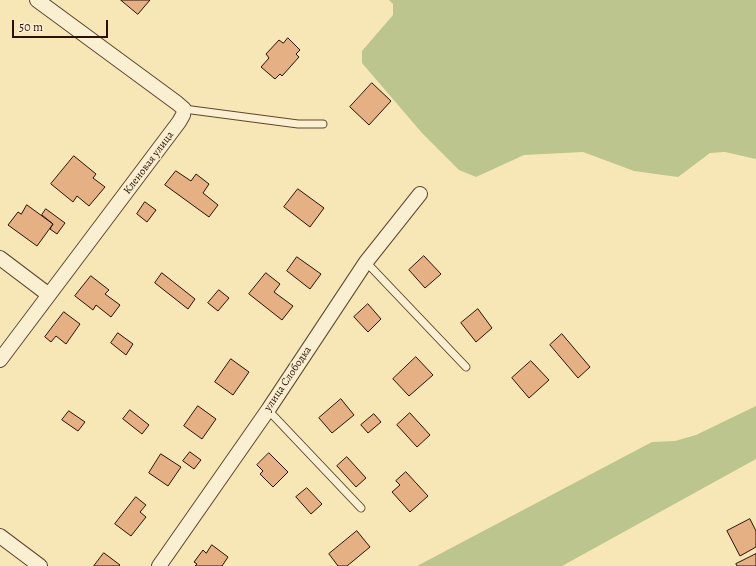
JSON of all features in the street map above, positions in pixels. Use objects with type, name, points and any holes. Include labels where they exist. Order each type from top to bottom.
[{"type":"street","points":[[37,0],[184,109]]},
{"type":"street","name":"Кленовая улица","points":[[0,360],[179,122],[183,115],[184,109]]},
{"type":"street","name":"улица Слободка","points":[[159,566],[268,410],[366,262],[420,194]]},
{"type":"street","points":[[0,258],[49,295]]},
{"type":"street","points":[[0,536],[40,566]]},
{"type":"lane","points":[[184,109],[298,124],[324,124]]},
{"type":"lane","points":[[366,262],[466,367]]},
{"type":"lane","points":[[268,410],[361,508]]},
{"type":"green space","points":[[389,0],[756,0],[756,159],[725,152],[710,153],[678,177],[634,171],[583,152],[524,155],[476,177],[459,170],[422,133],[362,63],[362,51],[393,15],[393,4]]},
{"type":"green space","points":[[756,406],[756,459],[562,566],[417,566],[652,442],[675,441],[696,435]]},
{"type":"building","points":[[121,0],[150,0],[138,14]]},
{"type":"building","points":[[288,38],[300,50],[296,54],[299,57],[282,76],[280,74],[275,79],[261,67],[269,58],[266,54],[279,40],[283,43]]},
{"type":"building","points":[[372,83],[391,101],[369,125],[350,107]]},
{"type":"building","points":[[74,156],[96,174],[93,178],[105,187],[89,206],[77,196],[73,202],[51,184]]},
{"type":"building","points":[[176,171],[191,181],[196,174],[209,184],[203,193],[218,205],[209,217],[165,185]]},
{"type":"building","points":[[298,189],[324,208],[310,227],[284,207]]},
{"type":"building","points":[[145,202],[156,210],[147,222],[137,214]]},
{"type":"building","points":[[27,205],[53,224],[37,246],[8,225],[18,212],[21,214]]},
{"type":"building","points":[[46,209],[65,223],[57,234],[50,229],[53,224],[42,215]]},
{"type":"building","points":[[424,256],[441,274],[425,288],[409,270]]},
{"type":"building","points":[[297,257],[321,274],[310,289],[287,271]]},
{"type":"building","points":[[162,273],[195,299],[188,309],[155,283]]},
{"type":"building","points":[[266,273],[280,284],[274,292],[293,306],[282,320],[249,294]]},
{"type":"building","points":[[91,276],[109,290],[105,294],[120,305],[111,317],[96,305],[93,310],[75,296]]},
{"type":"building","points":[[219,290],[229,298],[218,311],[208,303]]},
{"type":"building","points":[[368,304],[381,319],[368,332],[354,317]]},
{"type":"building","points":[[478,309],[492,328],[476,342],[461,323]]},
{"type":"building","points":[[64,312],[80,324],[66,344],[56,336],[51,342],[45,337]]},
{"type":"building","points":[[118,333],[133,344],[126,355],[111,343]]},
{"type":"building","points":[[562,334],[590,367],[578,378],[550,345]]},
{"type":"building","points":[[416,357],[433,375],[409,396],[393,379]]},
{"type":"building","points":[[231,359],[249,372],[233,395],[215,382]]},
{"type":"building","points":[[531,361],[549,380],[529,398],[512,378]]},
{"type":"building","points":[[341,399],[354,415],[332,433],[319,418]]},
{"type":"building","points":[[198,406],[216,419],[202,439],[184,426]]},
{"type":"building","points":[[130,410],[149,425],[142,434],[123,419]]},
{"type":"building","points":[[69,411],[85,422],[78,431],[62,420]]},
{"type":"building","points":[[410,413],[430,435],[417,447],[397,425]]},
{"type":"building","points":[[374,414],[381,422],[368,433],[361,425]]},
{"type":"building","points":[[190,452],[201,460],[194,469],[183,461]]},
{"type":"building","points":[[269,453],[288,472],[273,487],[260,474],[263,471],[257,465]]},
{"type":"building","points":[[161,454],[181,467],[168,486],[149,473]]},
{"type":"building","points":[[347,457],[366,478],[356,487],[337,466]]},
{"type":"building","points":[[406,472],[428,496],[410,512],[392,492],[400,485],[396,481]]},
{"type":"building","points":[[307,488],[322,504],[311,514],[296,497]]},
{"type":"building","points":[[136,497],[146,505],[140,512],[146,517],[131,536],[115,524]]},
{"type":"building","points":[[750,519],[756,531],[756,547],[740,556],[727,531]]},
{"type":"building","points":[[357,531],[370,547],[347,566],[338,566],[329,554]]},
{"type":"building","points":[[212,545],[228,557],[222,566],[195,566],[197,564],[194,562],[203,550],[206,553]]},
{"type":"building","points":[[104,553],[120,565],[94,566]]},
{"type":"building","points":[[756,554],[756,566],[737,566],[736,564]]}]
